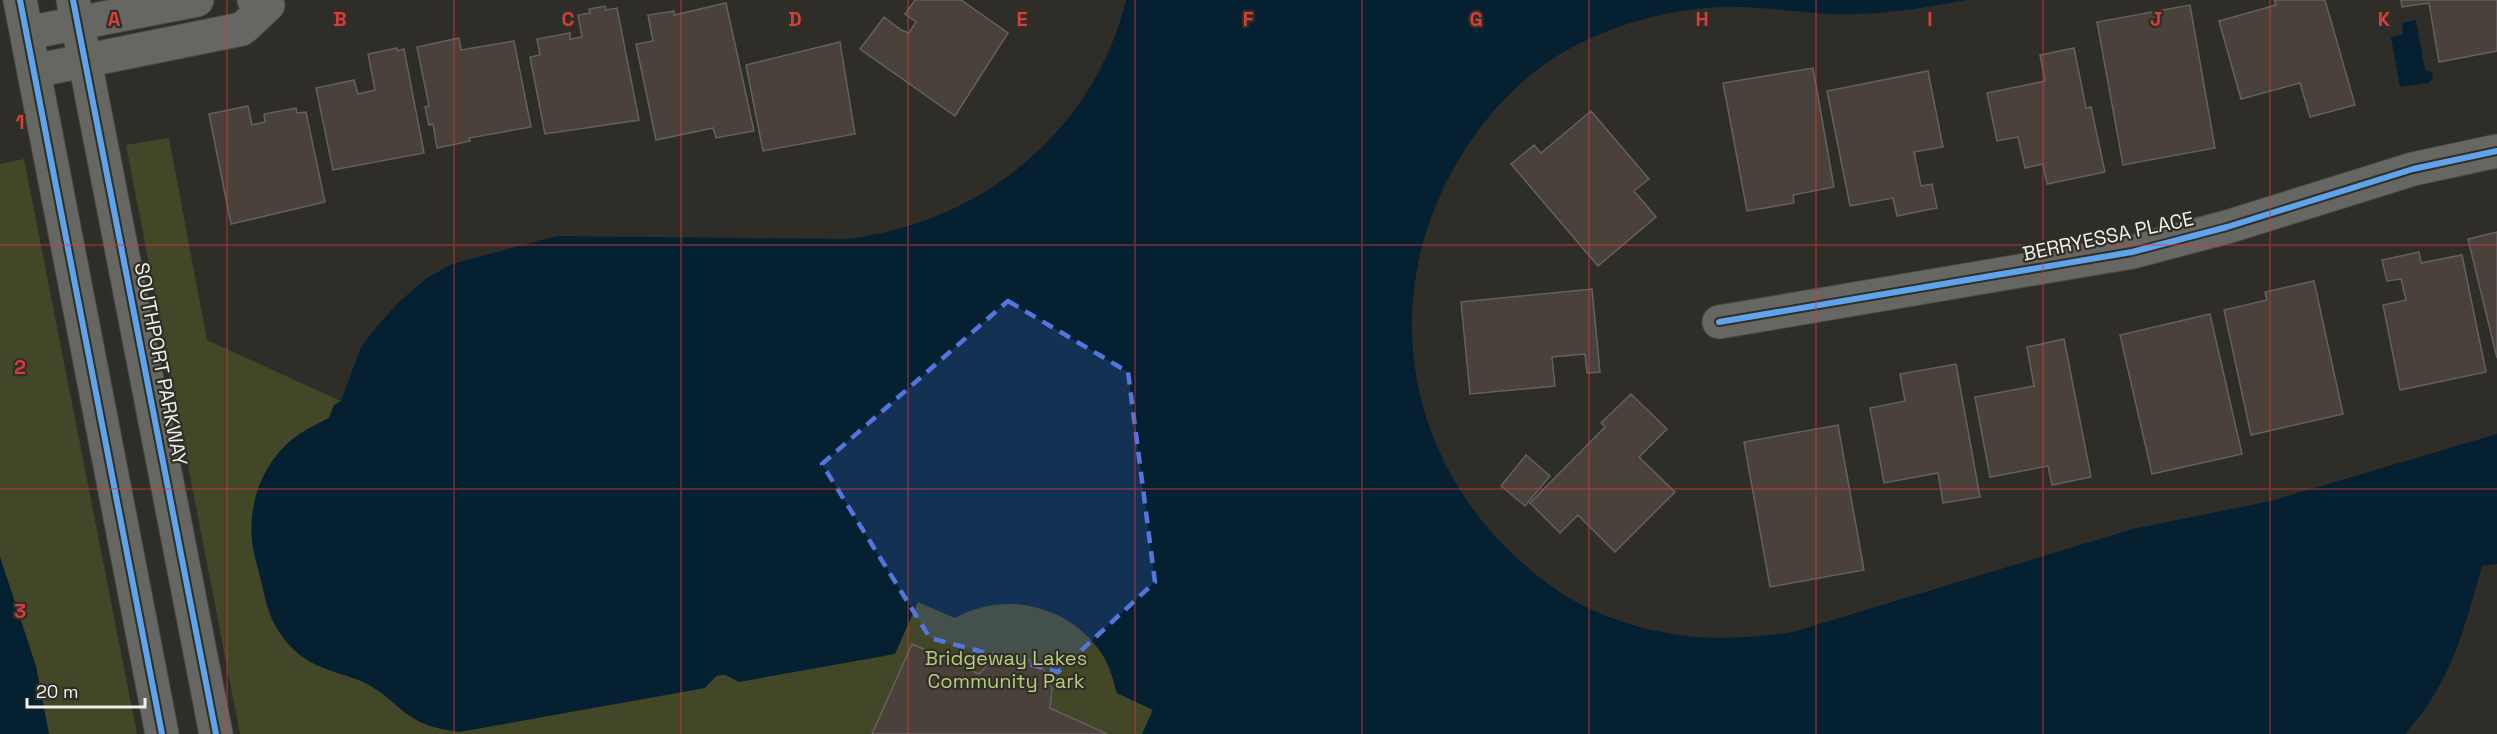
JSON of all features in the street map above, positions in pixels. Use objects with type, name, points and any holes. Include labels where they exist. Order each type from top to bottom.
[{"type":"street","points":[[20,0],[162,734]]},
{"type":"street","points":[[27,33],[76,12],[197,0]]},
{"type":"street","points":[[34,71],[242,28],[271,2]]},
{"type":"street","name":"SOUTHPORT PARKWAY","points":[[76,12],[216,734]]},
{"type":"street","name":"BERRYESSA PLACE","points":[[1719,322],[2132,252],[2227,227],[2413,170],[2497,151]]},
{"type":"highlighted area","points":[[1008,301],[1128,372],[1155,582],[1058,672],[930,638],[822,464]]},
{"type":"green space","name":"Bridgeway Lakes Community Park","points":[[169,138],[207,340],[341,401],[334,405],[329,418],[301,433],[284,447],[252,519],[252,541],[272,621],[282,636],[387,696],[407,714],[712,679],[722,675],[733,678],[918,602],[955,618],[974,609],[1015,604],[1035,607],[1055,614],[1073,624],[1089,637],[1107,663],[1117,693],[1153,710],[1142,734],[240,734],[126,145]]},
{"type":"green space","points":[[24,159],[137,734],[0,734],[0,164]]},
{"type":"water","points":[[1126,0],[1966,0],[1911,9],[1856,14],[1743,7],[1706,8],[1639,21],[1575,46],[1537,70],[1503,101],[1461,155],[1429,224],[1416,274],[1412,324],[1416,374],[1428,422],[1448,468],[1475,512],[1510,552],[1528,568],[1558,591],[1590,609],[1640,627],[1690,636],[1740,637],[1793,632],[2133,529],[2271,501],[2497,434],[2497,564],[2482,566],[2462,634],[2445,675],[2434,695],[2405,734],[1142,734],[1153,710],[1117,693],[1102,654],[1089,637],[1073,624],[1035,607],[1015,604],[974,609],[955,618],[918,602],[895,654],[739,682],[726,675],[717,675],[705,688],[459,732],[419,721],[371,686],[311,663],[286,641],[275,624],[255,558],[253,509],[262,479],[269,466],[289,442],[329,418],[334,405],[341,401],[361,347],[400,301],[427,278],[452,264],[557,236],[844,239],[893,230],[940,214],[984,192],[1023,164],[1058,130],[1087,91],[1110,48]]},
{"type":"water","points":[[2416,20],[2425,70],[2432,72],[2433,79],[2428,83],[2400,87],[2391,37],[2403,34],[2402,23]]},
{"type":"water","points":[[0,557],[36,666],[49,734],[0,734]]},
{"type":"building","points":[[915,0],[961,0],[1008,33],[955,116],[860,49],[884,17],[909,33],[916,22],[905,14]]},
{"type":"building","points":[[2274,0],[2325,0],[2355,105],[2310,117],[2300,83],[2241,99],[2219,21],[2276,5]]},
{"type":"building","points":[[2401,0],[2497,0],[2497,51],[2439,62],[2429,3],[2402,7]]},
{"type":"building","points":[[726,3],[754,131],[716,138],[713,128],[656,140],[636,44],[653,41],[648,15],[674,11],[674,15]]},
{"type":"building","points":[[2190,5],[2215,148],[2123,165],[2097,22]]},
{"type":"building","points":[[605,6],[606,10],[617,8],[639,120],[545,134],[530,57],[540,55],[537,39],[570,33],[570,39],[582,37],[578,15],[590,13],[589,9]]},
{"type":"building","points":[[459,38],[461,50],[514,41],[531,127],[469,138],[470,141],[437,148],[433,124],[429,125],[425,107],[429,106],[417,47]]},
{"type":"building","points":[[840,42],[855,134],[763,151],[746,65]]},
{"type":"building","points":[[397,48],[397,51],[404,49],[424,153],[333,170],[316,88],[354,80],[358,94],[375,90],[368,54]]},
{"type":"building","points":[[2074,48],[2086,108],[2091,107],[2105,172],[2047,184],[2043,164],[2025,168],[2018,137],[1997,141],[1987,93],[2045,81],[2040,55]]},
{"type":"building","points":[[1813,68],[1834,187],[1793,195],[1794,203],[1747,211],[1723,83]]},
{"type":"building","points":[[1928,71],[1943,147],[1914,152],[1921,186],[1932,184],[1937,208],[1897,216],[1893,198],[1850,206],[1827,91]]},
{"type":"building","points":[[248,106],[252,125],[265,122],[264,114],[296,108],[297,113],[306,112],[325,202],[231,224],[209,114]]},
{"type":"building","points":[[1591,111],[1649,179],[1634,191],[1656,217],[1598,266],[1511,164],[1534,145],[1541,153]]},
{"type":"building","points":[[2497,232],[2497,358],[2468,239]]},
{"type":"building","points":[[2419,252],[2421,263],[2462,255],[2486,372],[2400,390],[2383,305],[2406,300],[2401,279],[2387,281],[2382,260]]},
{"type":"building","points":[[2314,281],[2343,414],[2251,435],[2224,310],[2267,300],[2265,292]]},
{"type":"building","points":[[1592,289],[1600,372],[1587,373],[1585,354],[1552,357],[1555,386],[1470,394],[1461,302]]},
{"type":"building","points":[[2210,314],[2242,454],[2152,474],[2120,335]]},
{"type":"building","points":[[2064,339],[2091,477],[2052,485],[2048,466],[1990,477],[1975,397],[2034,386],[2027,347]]},
{"type":"building","points":[[1956,364],[1980,497],[1943,503],[1938,473],[1884,483],[1870,408],[1905,401],[1900,374]]},
{"type":"building","points":[[1631,394],[1667,429],[1639,457],[1675,492],[1615,552],[1578,515],[1560,533],[1530,503],[1605,427],[1601,423]]},
{"type":"building","points":[[1838,425],[1864,570],[1770,587],[1744,442]]},
{"type":"building","points":[[1526,455],[1550,476],[1525,506],[1501,486]]},
{"type":"building","points":[[912,644],[979,674],[994,658],[1018,655],[1042,666],[1052,688],[1050,708],[1107,734],[872,734]]},
{"type":"cycle path","points":[[20,0],[162,734]]},
{"type":"cycle path","points":[[73,0],[216,734]]},
{"type":"cycle path","points":[[1719,322],[2132,252],[2227,227],[2413,169],[2497,151]]}]
